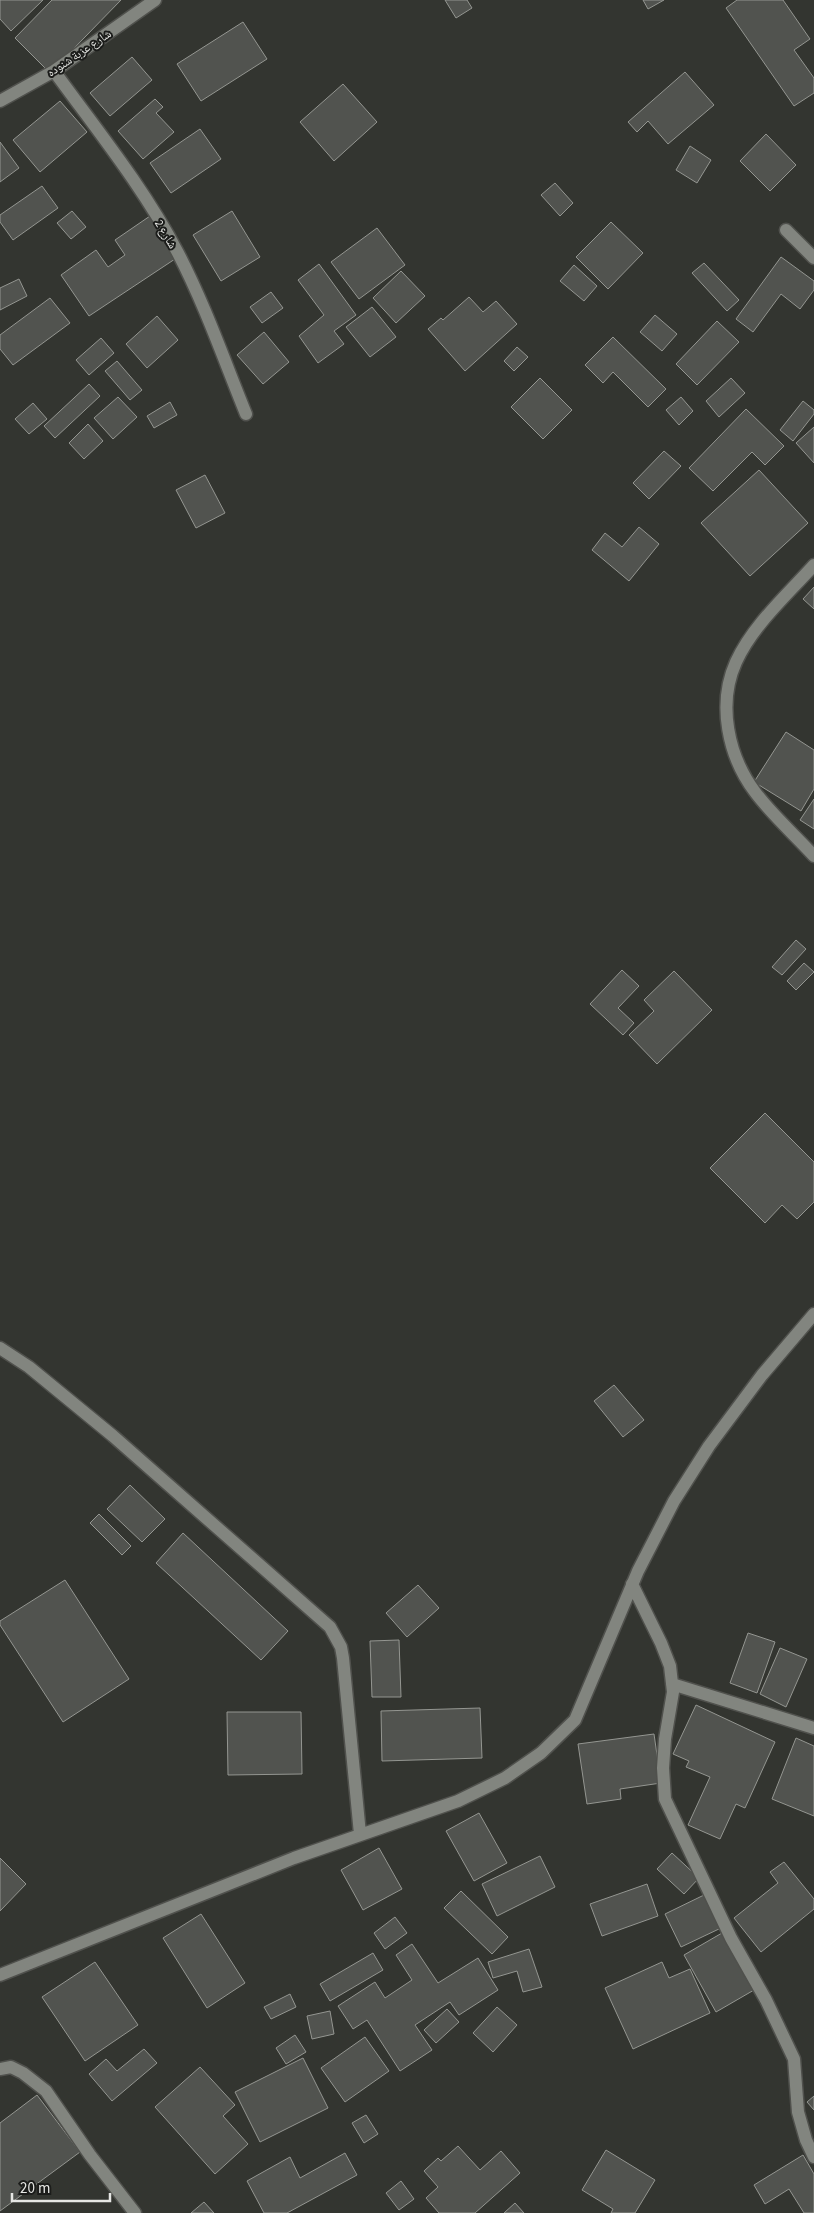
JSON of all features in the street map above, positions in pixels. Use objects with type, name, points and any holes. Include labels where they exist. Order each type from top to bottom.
[{"type":"street","name":"شارع عزبة شنوده","points":[[0,101],[54,71],[155,0]]},
{"type":"street","name":"شارع 2","points":[[54,71],[137,184],[178,253],[206,315],[246,414]]},
{"type":"street","points":[[786,230],[814,258]]},
{"type":"street","points":[[814,564],[753,634],[736,663],[727,696],[728,730],[737,763],[755,792],[814,856]]},
{"type":"street","points":[[0,1975],[294,1858],[458,1801],[505,1778],[541,1753],[575,1720],[632,1584],[674,1501],[710,1446],[762,1375],[814,1314]]},
{"type":"street","points":[[0,1348],[29,1367],[113,1436],[330,1626],[341,1647],[343,1658],[360,1834]]},
{"type":"street","points":[[632,1584],[661,1643],[670,1666],[673,1692],[665,1738],[663,1768],[665,1799],[731,1938],[766,2000],[794,2059],[798,2112],[806,2140],[814,2157]]},
{"type":"street","points":[[672,1684],[814,1728]]},
{"type":"street","points":[[0,2069],[12,2067],[46,2092],[90,2155],[135,2213]]},
{"type":"building","points":[[0,0],[43,0],[11,31],[0,19]]},
{"type":"building","points":[[52,0],[121,0],[50,73],[15,38]]},
{"type":"building","points":[[445,0],[467,0],[472,8],[456,18]]},
{"type":"building","points":[[643,0],[664,0],[648,9]]},
{"type":"building","points":[[737,0],[783,0],[810,39],[794,50],[814,78],[814,93],[794,106],[726,8]]},
{"type":"building","points":[[243,22],[267,59],[201,101],[177,64]]},
{"type":"building","points":[[132,57],[152,80],[110,116],[90,93]]},
{"type":"building","points":[[685,72],[714,105],[668,144],[648,121],[637,132],[628,122]]},
{"type":"building","points":[[343,84],[377,122],[334,161],[300,122]]},
{"type":"building","points":[[155,99],[163,107],[156,113],[174,132],[143,159],[118,131]]},
{"type":"building","points":[[60,101],[87,132],[40,172],[13,140]]},
{"type":"building","points":[[200,129],[221,159],[171,193],[150,163]]},
{"type":"building","points":[[766,134],[796,165],[770,191],[740,161]]},
{"type":"building","points":[[0,142],[19,168],[0,182]]},
{"type":"building","points":[[690,146],[711,160],[697,183],[676,170]]},
{"type":"building","points":[[555,183],[573,203],[560,216],[541,195]]},
{"type":"building","points":[[42,186],[58,208],[13,240],[0,222],[0,215]]},
{"type":"building","points":[[72,211],[86,227],[71,239],[57,223]]},
{"type":"building","points":[[232,211],[260,257],[221,281],[193,235]]},
{"type":"building","points":[[150,216],[178,257],[89,316],[61,275],[96,250],[108,267],[125,255],[115,240]]},
{"type":"building","points":[[611,222],[643,253],[608,289],[576,257]]},
{"type":"building","points":[[377,228],[405,265],[359,299],[331,262]]},
{"type":"building","points":[[781,257],[814,281],[814,290],[800,309],[781,294],[753,332],[736,319]]},
{"type":"building","points":[[704,263],[739,300],[727,311],[692,273]]},
{"type":"building","points":[[319,264],[356,315],[334,331],[344,344],[318,363],[299,336],[324,315],[298,280]]},
{"type":"building","points":[[574,265],[597,286],[584,301],[560,281]]},
{"type":"building","points":[[401,271],[425,296],[396,323],[373,298]]},
{"type":"building","points":[[19,279],[27,296],[0,310],[0,288]]},
{"type":"building","points":[[271,292],[283,308],[262,323],[250,307]]},
{"type":"building","points":[[469,297],[483,312],[496,301],[517,324],[465,371],[428,329],[441,318],[443,320]]},
{"type":"building","points":[[50,298],[70,323],[13,365],[0,349],[0,335]]},
{"type":"building","points":[[372,307],[396,337],[370,357],[346,327]]},
{"type":"building","points":[[655,315],[677,334],[662,351],[640,332]]},
{"type":"building","points":[[157,316],[178,340],[147,368],[126,344]]},
{"type":"building","points":[[717,321],[739,342],[697,385],[676,364]]},
{"type":"building","points":[[264,332],[289,362],[263,384],[237,355]]},
{"type":"building","points":[[613,337],[666,389],[648,407],[613,372],[603,383],[585,365]]},
{"type":"building","points":[[101,338],[114,353],[89,375],[76,360]]},
{"type":"building","points":[[517,347],[528,357],[514,371],[504,361]]},
{"type":"building","points":[[117,361],[142,390],[130,400],[105,371]]},
{"type":"building","points":[[540,378],[572,410],[543,439],[511,407]]},
{"type":"building","points":[[731,378],[745,393],[719,417],[706,401]]},
{"type":"building","points":[[89,384],[100,396],[55,438],[44,426]]},
{"type":"building","points":[[118,397],[137,417],[113,439],[94,418]]},
{"type":"building","points":[[681,397],[693,411],[679,425],[666,410]]},
{"type":"building","points":[[803,401],[814,410],[814,414],[793,441],[780,430]]},
{"type":"building","points":[[170,402],[177,415],[154,428],[147,416]]},
{"type":"building","points":[[33,403],[47,419],[29,434],[15,419]]},
{"type":"building","points":[[746,409],[784,446],[765,465],[752,452],[713,491],[689,468]]},
{"type":"building","points":[[88,424],[103,441],[84,459],[69,443]]},
{"type":"building","points":[[814,427],[814,463],[796,443]]},
{"type":"building","points":[[664,451],[681,466],[649,499],[633,483]]},
{"type":"building","points":[[759,470],[808,523],[750,576],[701,523]]},
{"type":"building","points":[[205,475],[225,513],[196,528],[176,490]]},
{"type":"building","points":[[639,527],[659,544],[629,581],[592,550],[605,533],[622,547]]},
{"type":"building","points":[[814,587],[814,609],[803,599]]},
{"type":"building","points":[[786,732],[814,750],[814,789],[801,811],[754,782]]},
{"type":"building","points":[[814,799],[814,829],[800,820]]},
{"type":"building","points":[[796,940],[806,949],[782,975],[772,967]]},
{"type":"building","points":[[804,963],[814,972],[796,990],[787,981]]},
{"type":"building","points":[[622,970],[639,986],[618,1008],[634,1023],[623,1035],[590,1004]]},
{"type":"building","points":[[674,971],[712,1010],[657,1064],[629,1035],[654,1011],[644,1000]]},
{"type":"building","points":[[765,1113],[814,1162],[814,1202],[797,1219],[782,1205],[765,1223],[710,1168]]},
{"type":"building","points":[[614,1385],[644,1420],[623,1437],[594,1401]]},
{"type":"building","points":[[130,1485],[165,1519],[142,1542],[107,1509]]},
{"type":"building","points":[[99,1514],[131,1546],[122,1555],[90,1523]]},
{"type":"building","points":[[183,1533],[288,1631],[261,1660],[156,1563]]},
{"type":"building","points":[[65,1580],[129,1679],[63,1722],[0,1625],[0,1621]]},
{"type":"building","points":[[418,1585],[439,1608],[407,1637],[386,1613]]},
{"type":"building","points":[[748,1633],[775,1642],[757,1693],[730,1683]]},
{"type":"building","points":[[399,1640],[401,1697],[372,1697],[370,1641]]},
{"type":"building","points":[[780,1648],[807,1659],[786,1707],[760,1694]]},
{"type":"building","points":[[696,1705],[775,1742],[745,1808],[736,1804],[720,1839],[688,1825],[710,1777],[686,1767],[689,1761],[673,1754]]},
{"type":"building","points":[[480,1708],[482,1758],[382,1761],[381,1711]]},
{"type":"building","points":[[227,1712],[301,1712],[302,1774],[228,1775]]},
{"type":"building","points":[[654,1734],[661,1783],[620,1789],[621,1799],[587,1804],[578,1744]]},
{"type":"building","points":[[796,1738],[814,1746],[814,1816],[772,1799]]},
{"type":"building","points":[[479,1813],[507,1863],[474,1881],[446,1831]]},
{"type":"building","points":[[379,1848],[402,1889],[363,1910],[341,1870]]},
{"type":"building","points":[[672,1853],[699,1878],[684,1894],[657,1869]]},
{"type":"building","points":[[540,1856],[555,1887],[497,1916],[482,1884]]},
{"type":"building","points":[[0,1858],[26,1884],[0,1911]]},
{"type":"building","points":[[784,1862],[814,1899],[814,1909],[761,1952],[734,1918],[778,1883],[770,1872]]},
{"type":"building","points":[[647,1884],[658,1916],[602,1936],[590,1904]]},
{"type":"building","points":[[461,1891],[508,1937],[492,1954],[444,1908]]},
{"type":"building","points":[[704,1895],[721,1928],[681,1947],[665,1914]]},
{"type":"building","points":[[201,1914],[245,1983],[207,2008],[163,1938]]},
{"type":"building","points":[[395,1917],[407,1933],[385,1949],[374,1933]]},
{"type":"building","points":[[722,1933],[754,1990],[716,2012],[684,1955]]},
{"type":"building","points":[[412,1944],[438,1983],[478,1958],[498,1990],[459,2015],[450,2002],[415,2025],[432,2050],[400,2071],[367,2020],[353,2029],[338,2006],[375,1982],[385,1998],[412,1980],[396,1955]]},
{"type":"building","points":[[529,1949],[542,1987],[523,1992],[517,1971],[493,1978],[488,1962]]},
{"type":"building","points":[[373,1953],[383,1970],[330,2001],[320,1984]]},
{"type":"building","points":[[95,1962],[138,2025],[85,2061],[42,1997]]},
{"type":"building","points":[[662,1962],[669,1978],[690,1969],[710,2013],[633,2049],[605,1988]]},
{"type":"building","points":[[290,1994],[296,2007],[271,2019],[264,2007]]},
{"type":"building","points":[[497,2007],[517,2025],[493,2052],[473,2033]]},
{"type":"building","points":[[447,2009],[459,2022],[436,2043],[424,2030]]},
{"type":"building","points":[[330,2011],[334,2034],[312,2039],[307,2016]]},
{"type":"building","points":[[295,2035],[306,2052],[286,2064],[276,2048]]},
{"type":"building","points":[[365,2037],[389,2071],[345,2102],[321,2068]]},
{"type":"building","points":[[144,2049],[157,2063],[112,2101],[89,2074],[106,2059],[117,2071]]},
{"type":"building","points":[[303,2058],[328,2108],[260,2142],[235,2092]]},
{"type":"building","points":[[200,2067],[235,2105],[223,2116],[248,2144],[215,2174],[155,2107]]},
{"type":"building","points":[[37,2095],[80,2152],[0,2211],[0,2123]]},
{"type":"building","points":[[814,2096],[814,2110],[807,2102]]},
{"type":"building","points":[[366,2115],[378,2134],[364,2143],[352,2123]]},
{"type":"building","points":[[458,2146],[480,2170],[501,2151],[520,2173],[475,2213],[439,2213],[426,2198],[438,2187],[424,2171],[438,2158],[441,2161]]},
{"type":"building","points":[[606,2150],[655,2180],[635,2213],[611,2213],[613,2209],[582,2190]]},
{"type":"building","points":[[345,2153],[357,2175],[287,2213],[264,2213],[247,2181],[290,2157],[300,2178]]},
{"type":"building","points":[[803,2155],[814,2174],[814,2213],[804,2213],[789,2189],[765,2204],[754,2185]]},
{"type":"building","points":[[401,2181],[414,2199],[399,2210],[386,2193]]},
{"type":"building","points":[[204,2202],[214,2213],[191,2213]]},
{"type":"building","points":[[515,2203],[524,2213],[504,2213]]}]
